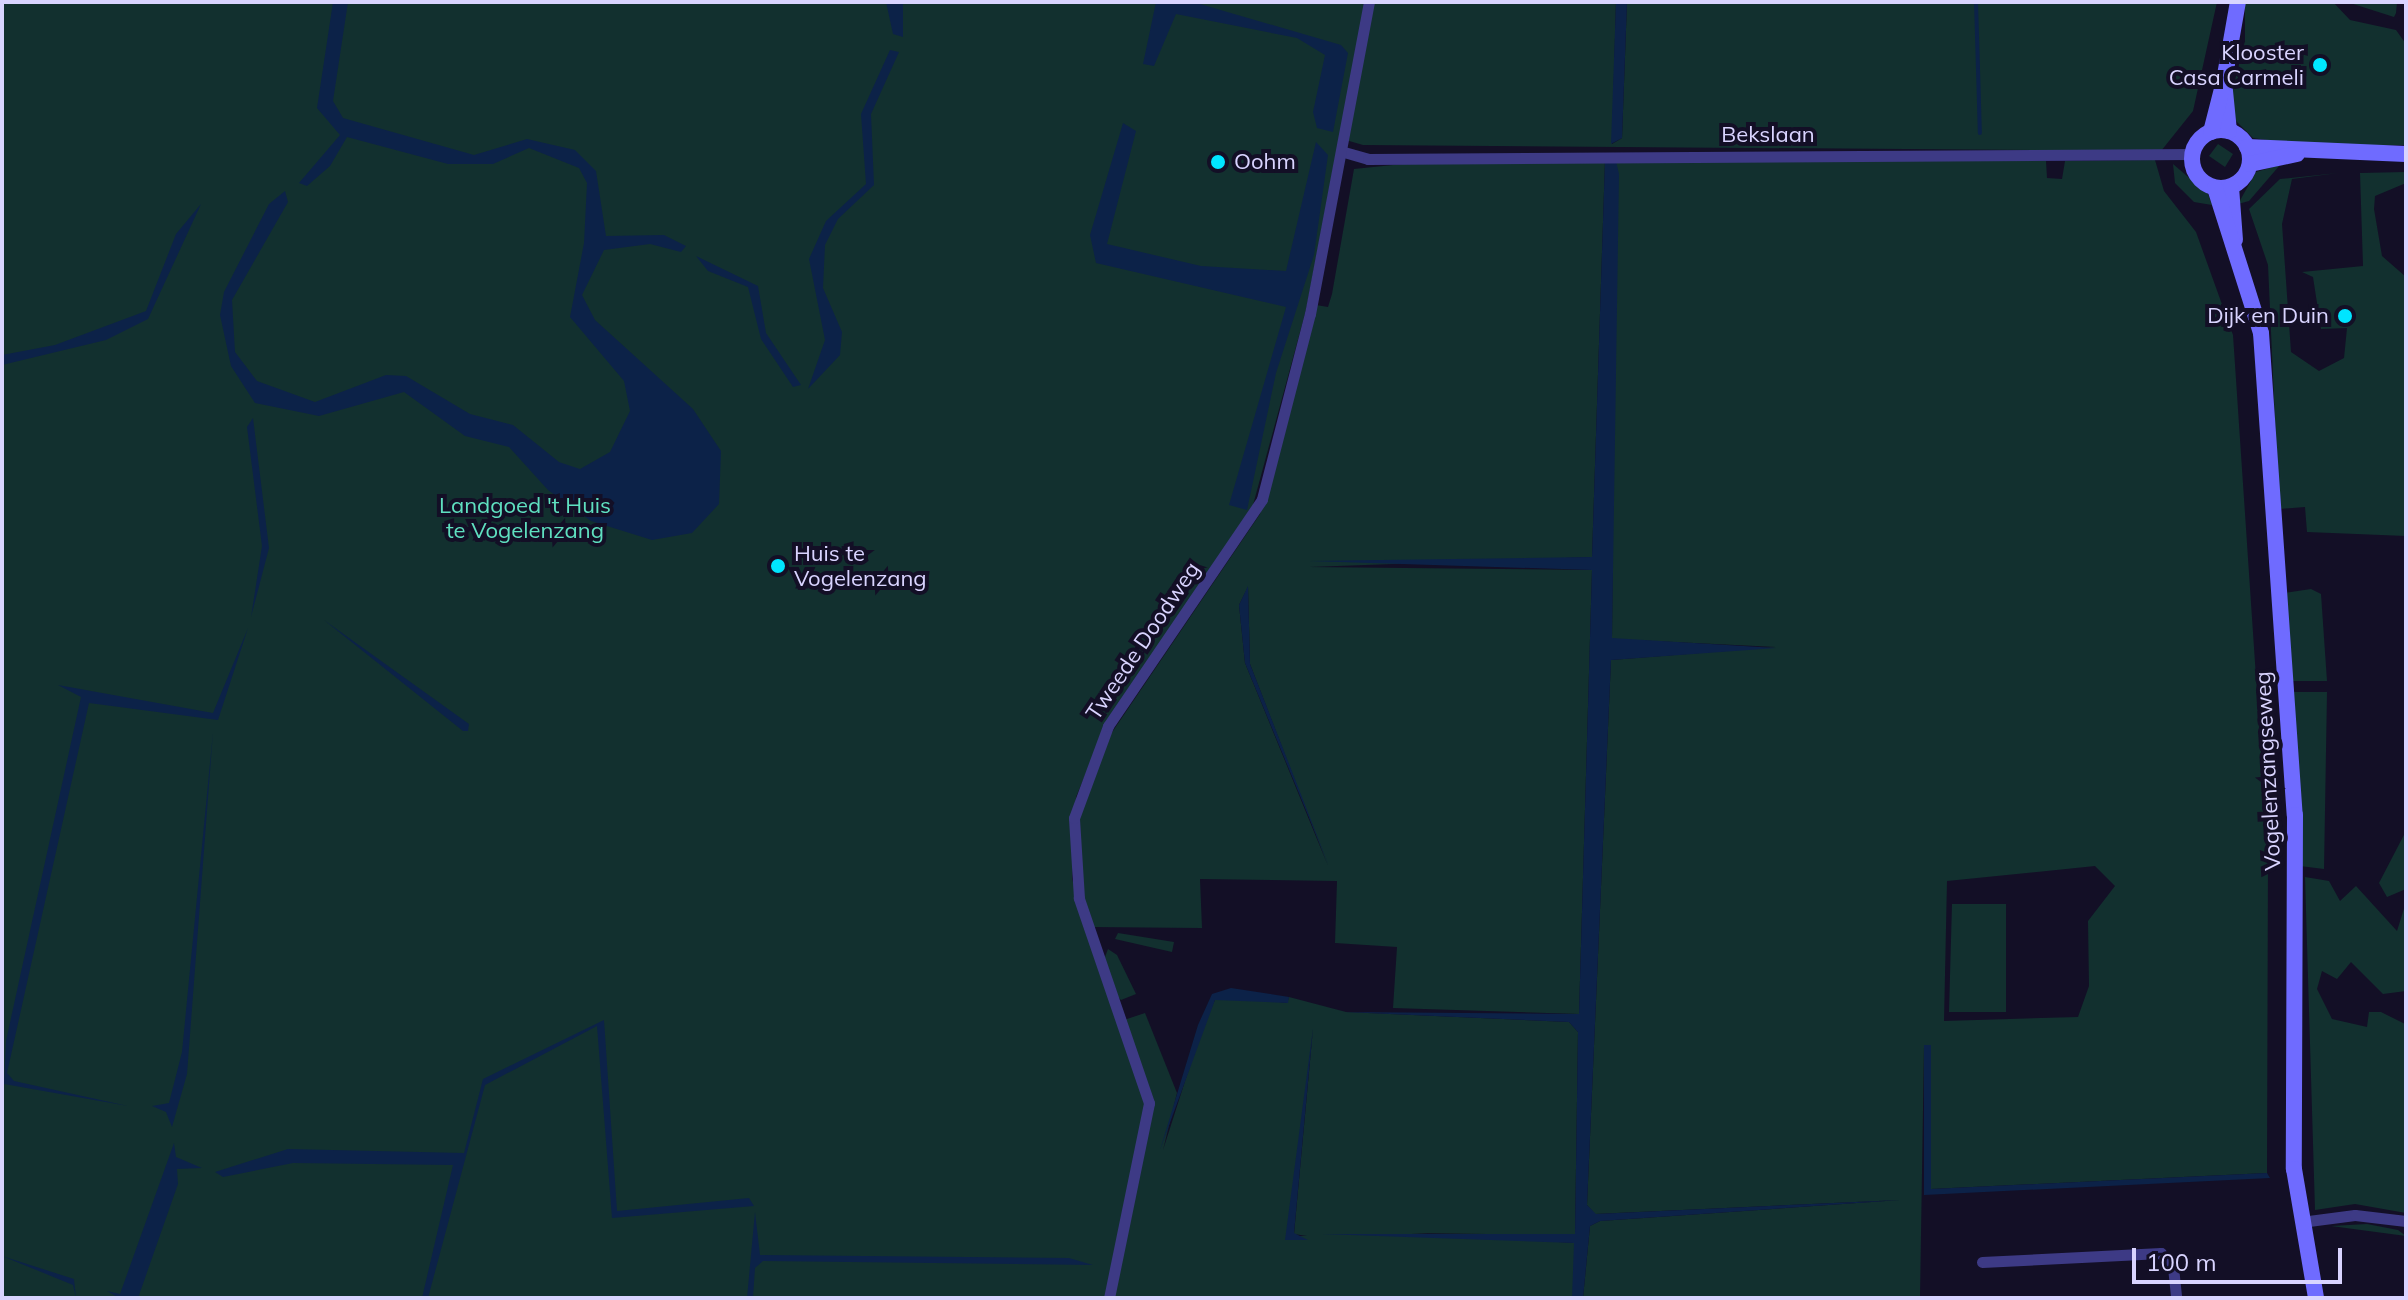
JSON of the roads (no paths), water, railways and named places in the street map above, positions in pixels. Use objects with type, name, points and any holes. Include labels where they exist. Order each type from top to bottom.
[{"type":"main road","points":[[2238,2],[2211,132],[2192,154],[2199,178],[2223,187],[2250,164],[2299,153]]},
{"type":"main road","points":[[2224,81],[2229,131],[2247,147],[2299,153],[2406,154]]},
{"type":"main road","points":[[2211,132],[2229,131]]},
{"type":"main road","points":[[2247,147],[2250,164]]},
{"type":"main road","name":"Vogelenzangseweg","points":[[2223,187],[2235,246],[2261,333],[2291,745],[2293,1140],[2301,1222],[2316,1298]]},
{"type":"street","name":"Tweede Doodweg","points":[[1109,1298],[1149,1103],[1079,898],[1074,818],[1108,726],[1262,499],[1344,152],[1369,2]]},
{"type":"street","name":"Bekslaan","points":[[1344,152],[1368,159],[2192,154]]},
{"type":"street","points":[[2301,1222],[2355,1215],[2406,1221]]},
{"type":"street","points":[[1982,1262],[2161,1253],[2171,1261],[2176,1298]]},
{"type":"water","points":[[333,2],[348,2],[333,101],[343,118],[474,155],[527,139],[575,150],[596,171],[606,236],[664,235],[686,246],[681,252],[650,244],[604,250],[582,295],[595,320],[693,409],[721,451],[719,504],[692,533],[652,540],[591,521],[548,490],[509,447],[465,436],[404,392],[319,416],[255,403],[231,366],[220,315],[224,292],[269,204],[285,191],[288,202],[232,300],[235,352],[257,381],[315,402],[386,375],[406,376],[470,414],[513,425],[559,462],[580,469],[610,452],[630,411],[624,381],[570,317],[584,243],[587,183],[579,168],[529,148],[493,164],[448,164],[347,137],[330,166],[307,186],[299,183],[340,135],[317,108]]},
{"type":"water","points":[[886,2],[903,2],[903,37],[893,34]]},
{"type":"water","points":[[1156,2],[1193,2],[1341,45],[1348,53],[1333,132],[1317,128],[1313,112],[1325,55],[1297,38],[1176,14],[1154,66],[1143,64]]},
{"type":"water","points":[[1616,2],[1627,2],[1622,138],[1611,144]]},
{"type":"water","points":[[890,50],[899,52],[871,114],[874,185],[838,219],[825,245],[823,288],[842,332],[840,355],[808,389],[825,340],[809,259],[826,221],[866,184],[861,114]]},
{"type":"water","points":[[1123,123],[1136,131],[1107,244],[1201,266],[1286,271],[1316,142],[1328,155],[1314,255],[1276,373],[1247,510],[1229,505],[1286,307],[1096,263],[1090,235]]},
{"type":"water","points":[[1605,161],[1616,161],[1619,174],[1612,638],[1776,648],[1611,660],[1587,1205],[1596,1214],[1900,1200],[1600,1221],[1590,1226],[1583,1298],[1572,1298],[1574,1243],[1322,1234],[1575,1234],[1578,1032],[1569,1022],[1345,1012],[1579,1014],[1592,570],[1309,561],[1592,557]]},
{"type":"water","points":[[201,204],[148,319],[106,340],[2,365],[2,355],[55,345],[146,311],[176,234]]},
{"type":"water","points":[[696,256],[758,286],[766,333],[801,385],[793,387],[761,339],[748,287],[708,271]]},
{"type":"water","points":[[253,418],[269,548],[251,617],[262,546],[247,427]]},
{"type":"water","points":[[1248,586],[1250,664],[1329,866],[1245,663],[1239,605]]},
{"type":"water","points":[[324,620],[469,724],[468,731],[463,731]]},
{"type":"water","points":[[248,628],[218,720],[89,703],[7,1073],[14,1081],[128,1106],[4,1084],[6,1041],[81,697],[58,685],[213,713]]},
{"type":"water","points":[[213,732],[187,1074],[172,1127],[166,1112],[152,1106],[169,1103],[182,1052]]},
{"type":"water","points":[[1231,988],[1289,997],[1288,1003],[1215,1000],[1160,1150],[1198,1025],[1212,994]]},
{"type":"water","points":[[604,1020],[617,1211],[749,1198],[754,1206],[612,1218],[597,1026],[485,1085],[428,1298],[422,1298],[453,1165],[293,1163],[223,1177],[215,1172],[288,1149],[464,1153],[483,1079]]},
{"type":"water","points":[[1313,1028],[1294,1233],[1308,1240],[1285,1240]]},
{"type":"water","points":[[1924,1045],[1931,1045],[1931,1189],[2267,1173],[2270,1178],[1924,1195]]},
{"type":"water","points":[[174,1143],[176,1157],[202,1168],[177,1169],[178,1184],[138,1298],[119,1298],[107,1291],[120,1294]]},
{"type":"water","points":[[755,1212],[760,1255],[1069,1258],[1093,1265],[763,1261],[755,1268],[753,1298],[747,1298]]},
{"type":"water","points":[[2,1256],[74,1279],[76,1298],[73,1285]]},
{"type":"waterway","points":[[1976,2],[1980,133]]},
{"type":"place","name":"Klooster Casa Carmeli","points":[[2320,65]]},
{"type":"place","name":"Oohm","points":[[1218,162]]},
{"type":"place","name":"Dijk en Duin","points":[[2345,316]]},
{"type":"place","name":"Huis te Vogelenzang","points":[[778,566]]},
{"type":"park label","name":"Landgoed 't Huis te Vogelenzang","points":[[525,518]]}]
